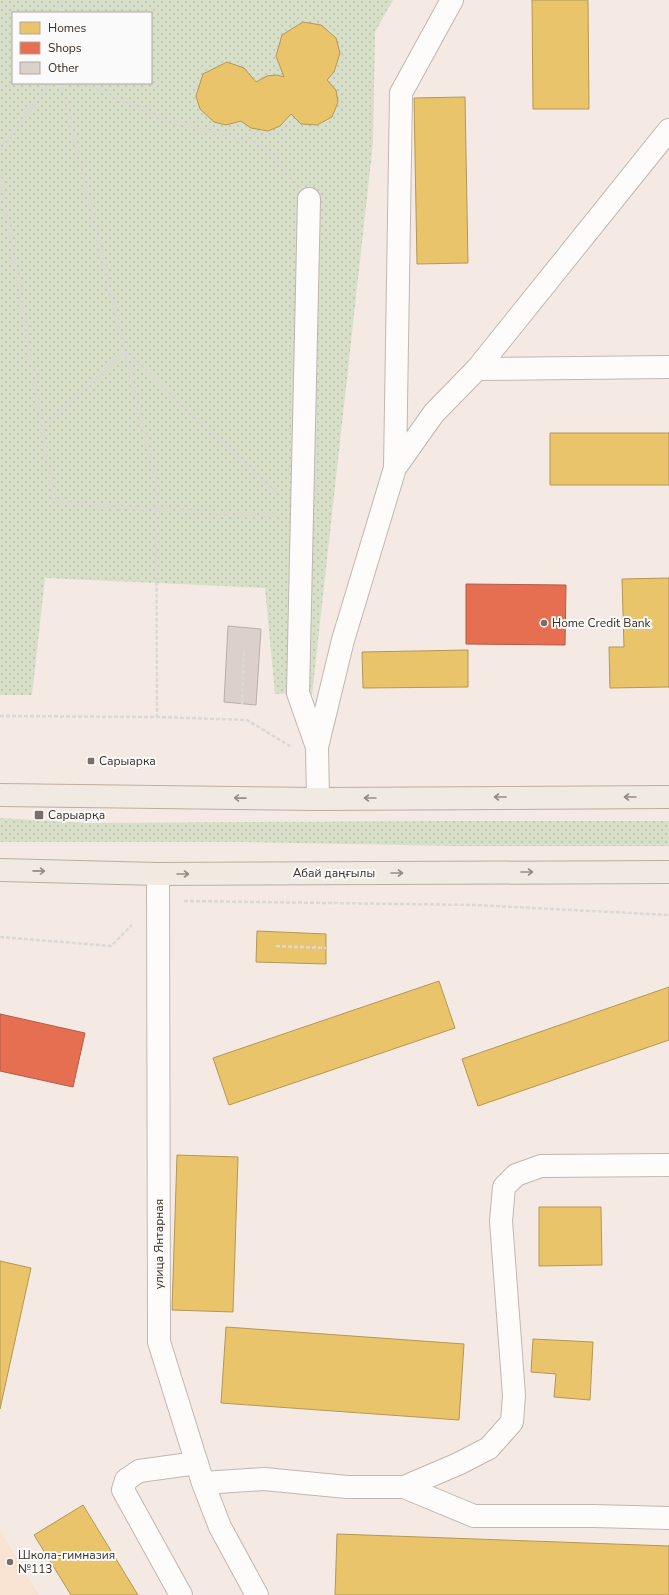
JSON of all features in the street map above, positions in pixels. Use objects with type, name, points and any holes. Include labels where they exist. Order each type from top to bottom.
[{"type":"main road","points":[[0,795],[318,799],[669,797]]},
{"type":"main road","name":"Абай даңғылы","points":[[0,870],[158,874],[669,872]]},
{"type":"street","points":[[318,799],[317,748],[343,640],[395,468],[401,93],[452,0]]},
{"type":"street","points":[[395,468],[434,413],[477,370],[669,130]]},
{"type":"street","points":[[309,199],[298,692],[317,748]]},
{"type":"street","points":[[477,370],[669,367]]},
{"type":"street","name":"улица Янтарная","points":[[158,874],[159,1342],[203,1484],[220,1527],[257,1595]]},
{"type":"street","points":[[404,1487],[458,1464],[489,1448],[512,1422],[514,1395],[501,1220],[504,1188],[516,1175],[541,1166],[669,1165]]},
{"type":"street","points":[[181,1595],[123,1490],[126,1480],[139,1471],[197,1463]]},
{"type":"street","points":[[203,1484],[264,1479],[348,1487],[404,1487],[474,1516],[594,1516],[669,1518]]},
{"type":"path","points":[[59,0],[59,12]]},
{"type":"path","points":[[0,150],[49,84]]},
{"type":"path","points":[[61,84],[156,482],[157,717]]},
{"type":"path","points":[[86,84],[164,119],[264,146],[309,199]]},
{"type":"path","points":[[0,172],[54,502],[156,510],[302,516]]},
{"type":"path","points":[[42,428],[125,352]]},
{"type":"path","points":[[125,352],[302,516]]},
{"type":"path","points":[[242,704],[244,650]]},
{"type":"path","points":[[0,716],[157,717],[246,720],[290,746]]},
{"type":"path","points":[[0,937],[111,946],[158,901],[475,905],[669,915]]},
{"type":"path","points":[[276,946],[326,948]]},
{"type":"shaded area","name":"Школа-гимназия №113","points":[[0,1530],[39,1595],[0,1595]]},
{"type":"green space","points":[[0,0],[393,0],[375,32],[373,143],[312,695],[298,693],[275,694],[265,588],[45,578],[32,695],[0,695]]},
{"type":"green space","points":[[0,818],[89,823],[669,821],[669,846],[455,846],[242,842],[0,842]]},
{"type":"building: Homes","points":[[532,0],[588,0],[589,109],[533,109]]},
{"type":"building: Homes","points":[[303,22],[321,25],[336,38],[340,53],[334,72],[327,80],[336,90],[338,102],[332,117],[317,125],[301,124],[291,114],[280,126],[268,131],[251,128],[241,121],[226,125],[214,122],[200,109],[196,96],[203,74],[227,62],[244,68],[256,82],[267,76],[277,75],[284,77],[276,56],[282,35]]},
{"type":"building: Homes","points":[[465,97],[468,263],[417,264],[414,98]]},
{"type":"building: Homes","points":[[550,433],[669,433],[669,485],[550,485]]},
{"type":"building: Homes","points":[[669,578],[669,687],[610,688],[609,647],[624,647],[622,579]]},
{"type":"building: Homes","points":[[468,650],[468,687],[363,688],[362,652]]},
{"type":"building: Homes","points":[[257,931],[326,934],[326,964],[256,962]]},
{"type":"building: Homes","points":[[439,981],[455,1028],[229,1105],[213,1058]]},
{"type":"building: Homes","points":[[669,987],[669,1040],[478,1106],[462,1059]]},
{"type":"building: Homes","points":[[177,1155],[238,1157],[233,1312],[172,1310]]},
{"type":"building: Homes","points":[[539,1207],[601,1207],[602,1265],[539,1266]]},
{"type":"building: Homes","points":[[0,1261],[31,1268],[0,1409]]},
{"type":"building: Homes","points":[[226,1327],[464,1344],[459,1420],[221,1403]]},
{"type":"building: Homes","points":[[533,1339],[593,1342],[590,1400],[554,1397],[556,1374],[531,1372]]},
{"type":"building: Homes","points":[[83,1505],[138,1595],[71,1595],[34,1535]]},
{"type":"building: Homes","points":[[337,1534],[669,1546],[669,1595],[335,1595]]},
{"type":"building: Shops","points":[[466,584],[566,585],[565,645],[466,644]]},
{"type":"building: Shops","points":[[0,1014],[85,1033],[73,1087],[0,1071]]},
{"type":"building: Other","points":[[228,626],[261,629],[256,705],[224,702]]},
{"type":"place","name":"Home Credit Bank","points":[[544,623]]},
{"type":"place","name":"Сарыарка","points":[[91,761]]},
{"type":"place","name":"Сарыарқа","points":[[39,815]]},
{"type":"place","name":"Школа-гимназия №113","points":[[10,1562]]}]
